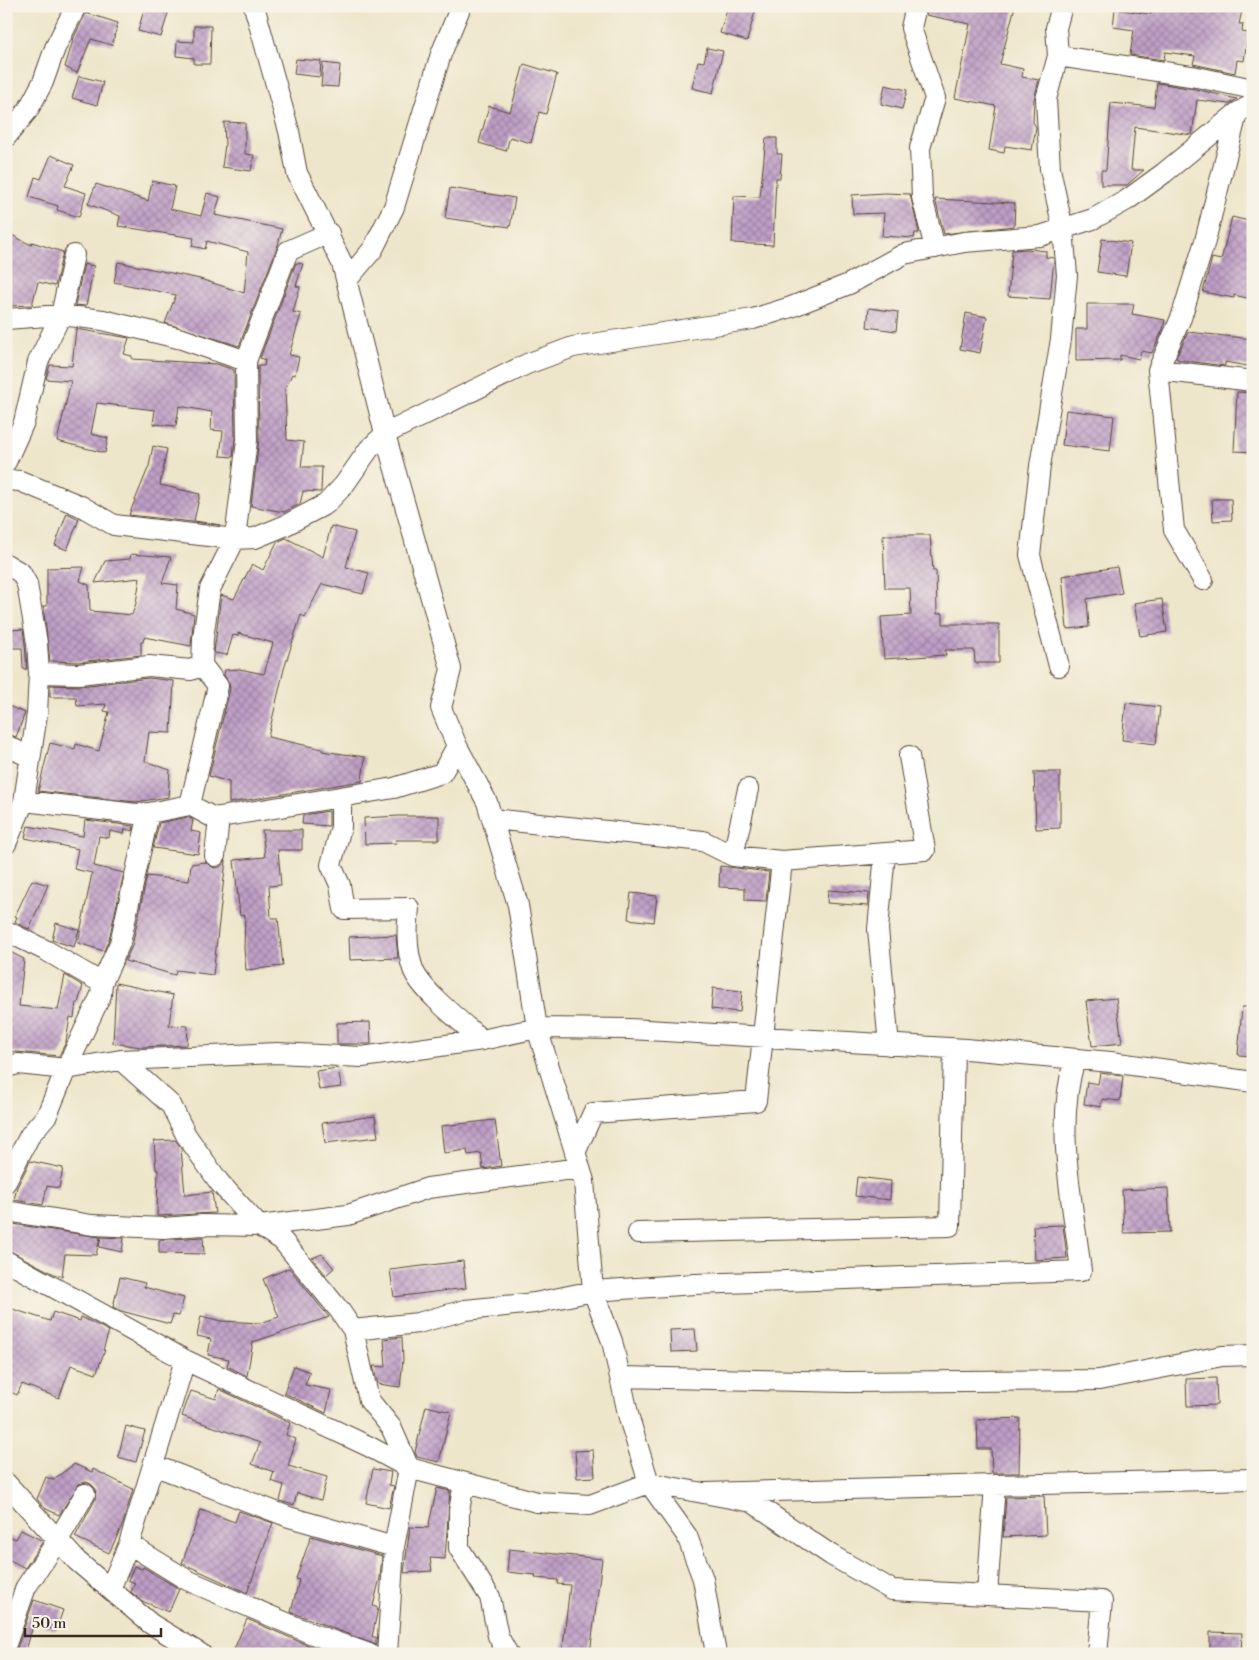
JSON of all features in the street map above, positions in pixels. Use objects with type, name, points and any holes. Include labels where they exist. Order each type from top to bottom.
[{"type":"street","points":[[6,137],[28,110],[44,82],[55,48],[76,6]]},
{"type":"street","points":[[254,6],[288,131],[297,173],[329,233],[342,263],[385,434],[451,669],[441,708],[457,746],[487,802],[518,905],[537,1028],[584,1181],[593,1291],[612,1341],[629,1418],[649,1483],[687,1536],[703,1579],[711,1616],[716,1654]]},
{"type":"street","points":[[347,280],[373,249],[394,207],[441,54],[461,6]]},
{"type":"street","points":[[916,6],[911,28],[935,98],[920,148],[922,197],[935,248]]},
{"type":"street","points":[[1059,666],[1030,554],[1040,466],[1061,339],[1067,275],[1063,228],[1050,169],[1046,99],[1058,56],[1056,28],[1062,6]]},
{"type":"street","points":[[1058,56],[1196,77],[1253,89]]},
{"type":"street","points":[[6,480],[20,481],[81,506],[114,525],[235,539],[255,538],[284,526],[326,504],[344,485],[369,449],[385,434],[527,364],[574,347],[753,319],[792,307],[849,284],[904,254],[964,242],[1040,236],[1093,219],[1127,200],[1164,173],[1245,108]]},
{"type":"street","points":[[1203,580],[1174,530],[1158,370],[1181,318],[1245,108]]},
{"type":"street","points":[[190,805],[218,686],[202,665],[203,638],[210,589],[235,539],[247,440],[246,361],[288,251],[329,233]]},
{"type":"street","points":[[6,462],[24,422],[38,362],[61,315],[74,255]]},
{"type":"street","points":[[6,319],[61,315],[103,320],[182,339],[246,361]]},
{"type":"street","points":[[1158,370],[1253,381]]},
{"type":"street","points":[[6,564],[21,573],[27,584],[37,643],[39,673],[37,714],[29,757],[24,801],[6,844]]},
{"type":"street","points":[[39,673],[79,674],[149,666],[191,670],[202,665]]},
{"type":"street","points":[[6,746],[29,757]]},
{"type":"street","points":[[24,801],[136,814],[190,805],[214,818],[394,788],[442,773],[457,746]]},
{"type":"street","points":[[493,819],[702,841],[733,856],[782,861],[925,850],[909,756]]},
{"type":"street","points":[[733,856],[748,789]]},
{"type":"street","points":[[341,798],[341,827],[331,865],[340,885],[344,909],[409,908],[406,936],[413,970],[442,1006],[482,1040]]},
{"type":"street","points":[[6,1182],[30,1135],[47,1115],[66,1069],[101,995],[102,983],[120,943],[149,813]]},
{"type":"street","points":[[215,856],[219,817]]},
{"type":"street","points":[[885,853],[878,929],[889,1045]]},
{"type":"street","points":[[577,1160],[593,1113],[756,1101],[782,861]]},
{"type":"street","points":[[6,931],[47,951],[102,983]]},
{"type":"street","points":[[6,1067],[18,1064],[66,1069],[121,1060],[277,1053],[362,1057],[482,1040],[537,1028],[630,1029],[954,1048],[1075,1059],[1253,1082]]},
{"type":"street","points":[[638,1233],[950,1226],[954,1048]]},
{"type":"street","points":[[353,1330],[418,1322],[465,1310],[535,1303],[593,1291],[696,1284],[1081,1271],[1065,1138],[1068,1080],[1075,1059]]},
{"type":"street","points":[[121,1060],[171,1105],[186,1135],[219,1182],[259,1226],[282,1240],[340,1311],[353,1330],[369,1400],[390,1427],[408,1468],[394,1547],[387,1654]]},
{"type":"street","points":[[6,1211],[92,1225],[164,1228],[201,1225],[259,1226],[348,1215],[428,1188],[577,1160]]},
{"type":"street","points":[[6,1261],[185,1360],[368,1446],[408,1468],[537,1502],[590,1505],[649,1483],[752,1502],[831,1555],[892,1590],[1102,1601],[1097,1654]]},
{"type":"street","points":[[620,1377],[848,1382],[1099,1380],[1222,1356],[1253,1355]]},
{"type":"street","points":[[110,1589],[129,1544],[185,1360]]},
{"type":"street","points":[[153,1465],[289,1517],[394,1547]]},
{"type":"street","points":[[705,1492],[1253,1479]]},
{"type":"street","points":[[6,1483],[77,1561],[151,1624],[201,1654]]},
{"type":"street","points":[[464,1483],[459,1511],[459,1548],[490,1597],[498,1636],[508,1654]]},
{"type":"street","points":[[987,1595],[995,1485]]},
{"type":"street","points":[[6,1644],[26,1587],[58,1540],[85,1494]]},
{"type":"street","points":[[129,1544],[187,1580],[310,1632],[370,1654]]},
{"type":"building","points":[[145,6],[170,6],[161,37],[138,31]]},
{"type":"building","points":[[728,6],[739,6],[755,11],[747,41],[720,33]]},
{"type":"building","points":[[928,6],[1015,6],[1000,64],[1023,69],[1022,77],[1039,80],[1034,99],[1033,122],[1036,127],[1032,150],[1005,146],[1004,153],[989,150],[996,106],[955,98],[970,24],[926,15]]},
{"type":"building","points":[[1152,6],[1243,6],[1239,24],[1243,24],[1242,32],[1248,33],[1244,61],[1237,60],[1235,73],[1193,64],[1195,56],[1165,52],[1164,60],[1130,55],[1134,30],[1113,27],[1115,9],[1151,14]]},
{"type":"building","points":[[86,13],[118,23],[112,45],[91,39],[77,73],[65,67],[74,37]]},
{"type":"building","points":[[194,26],[211,26],[210,64],[194,64],[194,58],[176,56],[177,41],[194,42]]},
{"type":"building","points":[[707,48],[723,51],[713,93],[692,88],[698,61],[704,62]]},
{"type":"building","points":[[296,59],[321,61],[320,77],[294,74]]},
{"type":"building","points":[[323,63],[340,65],[338,87],[321,86]]},
{"type":"building","points":[[524,64],[557,74],[546,114],[539,112],[531,143],[510,137],[506,151],[479,143],[489,106],[510,112]]},
{"type":"building","points":[[79,76],[103,82],[97,105],[72,98]]},
{"type":"building","points":[[1157,83],[1195,89],[1237,99],[1229,104],[1197,100],[1192,135],[1135,127],[1131,170],[1144,170],[1127,185],[1101,185],[1101,170],[1106,170],[1111,103],[1154,107]]},
{"type":"building","points":[[885,85],[907,90],[902,109],[881,104]]},
{"type":"building","points":[[224,122],[245,123],[245,154],[254,155],[251,171],[222,167],[225,145]]},
{"type":"building","points":[[766,138],[777,138],[777,154],[782,154],[780,178],[776,178],[773,245],[732,243],[734,196],[760,197]]},
{"type":"building","points":[[51,155],[74,165],[65,186],[86,193],[79,217],[57,210],[58,206],[29,197],[35,177],[41,179]]},
{"type":"building","points":[[152,181],[175,186],[170,209],[201,216],[207,193],[220,197],[215,215],[282,229],[278,245],[239,346],[165,323],[176,295],[114,282],[118,262],[200,279],[244,293],[248,252],[207,241],[205,249],[192,246],[194,238],[118,226],[120,216],[88,204],[96,184],[148,201]]},
{"type":"building","points":[[450,188],[515,198],[510,227],[445,218]]},
{"type":"building","points":[[910,194],[919,233],[915,233],[914,238],[882,236],[884,213],[853,214],[852,195]]},
{"type":"building","points":[[935,199],[1015,203],[1014,226],[944,234]]},
{"type":"building","points":[[1232,217],[1253,222],[1251,299],[1234,295],[1234,298],[1203,292],[1212,258],[1221,260]]},
{"type":"building","points":[[6,232],[31,245],[32,242],[63,252],[55,286],[38,282],[32,305],[6,306]]},
{"type":"building","points":[[1102,239],[1131,243],[1126,276],[1097,272]]},
{"type":"building","points":[[1012,250],[1046,251],[1046,257],[1054,258],[1050,299],[1008,296]]},
{"type":"building","points":[[296,263],[303,264],[296,286],[300,287],[293,312],[301,314],[289,355],[299,357],[295,375],[292,374],[285,389],[287,440],[304,442],[301,467],[322,467],[321,492],[303,491],[300,504],[284,512],[251,506],[259,440],[258,366],[264,366],[265,360],[260,358]]},
{"type":"building","points":[[84,264],[94,266],[86,306],[75,305]]},
{"type":"building","points":[[1087,304],[1134,304],[1132,314],[1165,320],[1152,353],[1141,351],[1139,359],[1120,355],[1120,360],[1076,361],[1076,329],[1087,329]]},
{"type":"building","points":[[869,308],[898,312],[896,331],[867,327]]},
{"type":"building","points":[[966,313],[987,317],[980,353],[960,349]]},
{"type":"building","points":[[76,329],[129,338],[124,354],[132,356],[132,359],[217,364],[234,370],[235,439],[233,457],[220,456],[223,431],[211,430],[212,412],[179,406],[176,426],[153,424],[155,410],[97,403],[91,434],[108,438],[105,453],[57,441],[71,381],[46,379],[50,365],[72,366]]},
{"type":"building","points":[[1188,332],[1253,339],[1253,367],[1225,362],[1225,366],[1179,360],[1176,358]]},
{"type":"building","points":[[1237,392],[1253,393],[1253,452],[1234,451]]},
{"type":"building","points":[[1066,410],[1114,416],[1110,451],[1062,445]]},
{"type":"building","points":[[153,446],[167,449],[160,485],[200,494],[194,521],[220,525],[129,515],[149,466]]},
{"type":"building","points":[[1212,499],[1231,499],[1232,520],[1213,521]]},
{"type":"building","points":[[67,513],[79,519],[67,550],[55,545]]},
{"type":"building","points":[[331,526],[355,532],[346,567],[369,573],[363,594],[322,584],[305,617],[301,615],[284,669],[268,737],[322,749],[322,751],[365,757],[362,781],[229,803],[229,782],[209,776],[230,689],[224,675],[225,670],[239,669],[264,674],[273,643],[238,633],[238,636],[233,635],[227,655],[214,653],[221,595],[234,599],[252,564],[263,570],[277,542],[286,538],[323,557]]},
{"type":"building","points":[[883,535],[930,535],[933,571],[936,571],[937,614],[943,613],[943,624],[999,624],[999,663],[975,663],[974,650],[945,650],[946,655],[884,659],[881,617],[911,615],[910,588],[885,588]]},
{"type":"building","points":[[131,554],[171,557],[162,583],[178,585],[176,609],[194,614],[191,646],[144,637],[143,642],[141,642],[141,655],[78,662],[50,661],[43,606],[47,606],[47,568],[84,567],[80,581],[89,585],[90,611],[132,615],[140,578],[95,583],[105,561],[130,559]]},
{"type":"building","points":[[1117,567],[1122,593],[1087,599],[1089,627],[1067,629],[1062,576]]},
{"type":"building","points":[[1162,599],[1167,632],[1140,636],[1134,603]]},
{"type":"building","points":[[23,629],[27,669],[23,669],[22,648],[11,648],[9,630]]},
{"type":"building","points":[[149,678],[174,681],[171,733],[149,732],[145,761],[170,770],[168,797],[136,802],[38,791],[50,743],[75,749],[76,744],[99,751],[109,712],[104,711],[106,704],[77,706],[76,697],[50,697],[50,685],[80,686]]},
{"type":"building","points":[[1126,703],[1160,707],[1156,744],[1122,740]]},
{"type":"building","points":[[6,705],[25,713],[16,737],[6,733]]},
{"type":"building","points":[[1034,772],[1060,772],[1060,828],[1036,829]]},
{"type":"building","points":[[329,811],[329,826],[302,824],[303,815]]},
{"type":"building","points":[[439,816],[439,840],[396,840],[397,843],[365,844],[364,818]]},
{"type":"building","points":[[188,817],[193,820],[191,831],[201,833],[198,854],[153,848],[159,823]]},
{"type":"building","points":[[85,820],[134,826],[133,831],[125,829],[124,834],[110,831],[109,838],[99,836],[94,866],[124,873],[109,939],[104,951],[78,943],[92,873],[74,869],[78,849],[25,838],[28,826],[83,836]]},
{"type":"building","points":[[262,830],[302,830],[302,850],[278,850],[281,885],[269,886],[271,918],[278,918],[283,966],[246,970],[244,949],[245,915],[240,916],[234,860],[265,857]]},
{"type":"building","points":[[226,860],[213,975],[176,970],[175,975],[125,961],[132,946],[147,876],[189,881],[191,864],[205,862],[214,868],[220,867]]},
{"type":"building","points":[[720,866],[769,872],[766,901],[745,900],[745,888],[719,887]]},
{"type":"building","points":[[32,880],[48,885],[29,929],[15,922],[17,917],[15,916]]},
{"type":"building","points":[[828,890],[869,893],[868,906],[827,903]]},
{"type":"building","points":[[631,893],[657,896],[654,922],[628,919]]},
{"type":"building","points":[[56,923],[79,930],[74,947],[52,940]]},
{"type":"building","points":[[396,935],[398,958],[350,960],[349,937]]},
{"type":"building","points":[[6,950],[24,959],[19,1006],[58,1010],[65,975],[83,986],[78,1003],[76,1003],[74,1018],[70,1017],[66,1042],[59,1056],[6,1051]]},
{"type":"building","points":[[116,983],[173,995],[169,1025],[188,1026],[187,1045],[141,1047],[113,1043]]},
{"type":"building","points":[[713,988],[742,991],[740,1012],[711,1009]]},
{"type":"building","points":[[1116,998],[1122,1043],[1092,1046],[1086,1001]]},
{"type":"building","points":[[1242,1007],[1253,1007],[1253,1056],[1238,1055]]},
{"type":"building","points":[[370,1022],[371,1044],[337,1044],[337,1023]]},
{"type":"building","points":[[338,1068],[341,1087],[319,1090],[316,1071]]},
{"type":"building","points":[[1100,1073],[1123,1076],[1120,1101],[1102,1099],[1101,1107],[1084,1104],[1087,1082],[1098,1084]]},
{"type":"building","points":[[375,1116],[378,1137],[325,1143],[322,1123]]},
{"type":"building","points":[[495,1120],[501,1166],[483,1169],[481,1153],[468,1155],[467,1150],[444,1153],[441,1126]]},
{"type":"building","points":[[175,1140],[181,1148],[185,1195],[212,1192],[215,1213],[157,1216],[158,1170],[156,1170],[154,1141]]},
{"type":"building","points":[[30,1161],[63,1168],[59,1188],[47,1186],[43,1205],[14,1200],[17,1187]]},
{"type":"building","points":[[857,1177],[891,1181],[890,1200],[855,1196]]},
{"type":"building","points":[[1168,1188],[1170,1232],[1124,1233],[1122,1190]]},
{"type":"building","points":[[6,1223],[100,1237],[96,1255],[65,1254],[62,1276],[56,1275],[6,1249]]},
{"type":"building","points":[[1063,1225],[1067,1258],[1035,1260],[1033,1226]]},
{"type":"building","points":[[101,1237],[124,1238],[122,1252],[99,1247]]},
{"type":"building","points":[[203,1237],[204,1254],[159,1253],[159,1240]]},
{"type":"building","points":[[322,1254],[334,1268],[326,1275],[312,1258]]},
{"type":"building","points":[[463,1261],[466,1288],[394,1297],[390,1270]]},
{"type":"building","points":[[289,1268],[329,1317],[253,1342],[247,1376],[227,1366],[229,1359],[208,1355],[211,1339],[197,1336],[201,1316],[221,1321],[260,1323],[279,1317],[263,1279]]},
{"type":"building","points":[[120,1277],[145,1283],[144,1287],[184,1298],[179,1316],[173,1315],[170,1324],[121,1311],[113,1307]]},
{"type":"building","points":[[6,1307],[50,1321],[53,1312],[80,1321],[81,1317],[109,1331],[103,1350],[105,1350],[96,1374],[71,1365],[59,1398],[22,1384],[17,1395],[6,1390]]},
{"type":"building","points":[[695,1329],[697,1351],[671,1352],[670,1330]]},
{"type":"building","points":[[402,1337],[403,1360],[400,1387],[378,1384],[373,1366],[386,1367],[384,1339]]},
{"type":"building","points":[[294,1366],[310,1372],[305,1385],[331,1390],[326,1413],[284,1393]]},
{"type":"building","points":[[1216,1378],[1217,1405],[1187,1406],[1186,1379]]},
{"type":"building","points":[[219,1389],[290,1423],[286,1435],[296,1439],[288,1466],[327,1477],[321,1500],[297,1493],[294,1505],[280,1501],[284,1485],[271,1481],[274,1472],[252,1464],[260,1443],[182,1416],[191,1391],[216,1399]]},
{"type":"building","points":[[426,1406],[451,1412],[439,1462],[417,1457],[415,1452]]},
{"type":"building","points":[[1020,1418],[1019,1473],[992,1473],[991,1449],[978,1449],[977,1420]]},
{"type":"building","points":[[126,1426],[145,1431],[136,1462],[118,1457]]},
{"type":"building","points":[[593,1450],[595,1477],[577,1478],[575,1451]]},
{"type":"building","points":[[74,1464],[92,1472],[93,1469],[133,1489],[123,1524],[109,1553],[75,1537],[95,1500],[96,1489],[91,1484],[86,1482],[79,1484],[59,1515],[46,1509],[37,1499],[46,1477],[53,1480]]},
{"type":"building","points":[[373,1469],[391,1472],[389,1485],[394,1486],[389,1508],[366,1503]]},
{"type":"building","points":[[437,1488],[450,1491],[445,1559],[430,1558],[432,1571],[404,1573],[410,1527],[428,1528]]},
{"type":"building","points":[[1044,1496],[1046,1535],[1003,1537],[1006,1497]]},
{"type":"building","points":[[201,1510],[235,1522],[239,1511],[273,1523],[247,1593],[182,1563]]},
{"type":"building","points":[[21,1530],[43,1541],[25,1568],[6,1558],[6,1535],[16,1539]]},
{"type":"building","points":[[311,1536],[382,1556],[380,1578],[373,1606],[378,1608],[372,1637],[376,1637],[376,1645],[291,1612],[299,1580],[296,1579]]},
{"type":"building","points":[[509,1549],[602,1559],[590,1654],[562,1654],[570,1585],[557,1584],[558,1580],[535,1578],[536,1575],[507,1572]]},
{"type":"building","points":[[134,1566],[142,1569],[143,1567],[179,1589],[169,1612],[142,1601],[131,1592],[135,1583],[128,1580]]},
{"type":"building","points":[[34,1600],[63,1610],[56,1630],[34,1622],[25,1654],[12,1654],[17,1648]]},
{"type":"building","points":[[247,1619],[305,1644],[333,1654],[232,1654]]},
{"type":"building","points":[[1210,1632],[1242,1633],[1241,1654],[1210,1654]]}]
